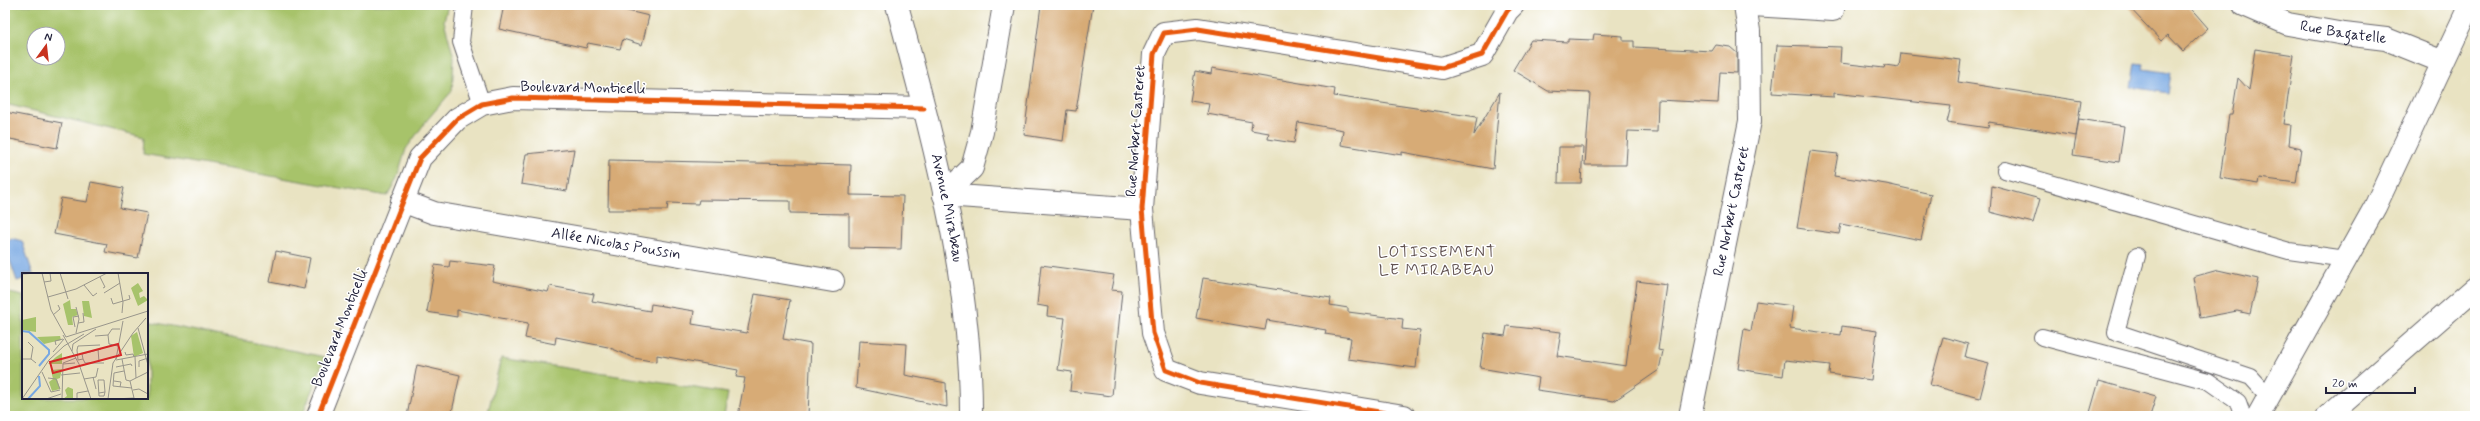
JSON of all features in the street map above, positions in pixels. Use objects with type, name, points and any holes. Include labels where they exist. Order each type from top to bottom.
[{"type":"street","name":"Avenue Mirabeau","points":[[897,5],[924,108],[944,195],[965,320],[971,381],[971,416]]},
{"type":"street","points":[[944,195],[972,168],[982,132],[1004,5]]},
{"type":"street","name":"Rue Norbert Casteret","points":[[1404,416],[1200,383],[1166,370],[1153,333],[1142,209],[1154,54],[1164,33],[1198,30],[1442,68],[1482,55],[1507,11],[1513,5]]},
{"type":"street","name":"Rue Norbert Casteret","points":[[1690,416],[1750,121],[1749,30],[1745,5]]},
{"type":"street","points":[[1752,5],[1833,10]]},
{"type":"street","name":"Rue Bagatelle","points":[[2244,5],[2288,24],[2344,34],[2386,38],[2443,62]]},
{"type":"street","points":[[2258,416],[2375,206],[2471,5]]},
{"type":"street","name":"Boulevard Monticelli","points":[[318,416],[420,158],[456,119],[482,104],[513,98],[924,108]]},
{"type":"street","name":"Rue Norbert Casteret","points":[[944,195],[1142,209]]},
{"type":"street","name":"Allée Nicolas Poussin","points":[[402,201],[434,213],[833,282]]},
{"type":"street","points":[[2328,416],[2475,288]]},
{"type":"lane","points":[[466,5],[461,42],[482,104]]},
{"type":"lane","points":[[2471,5],[2475,6]]},
{"type":"lane","points":[[2005,170],[2289,251],[2346,259]]},
{"type":"lane","points":[[2137,256],[2116,332],[2251,377],[2269,397]]},
{"type":"lane","points":[[2042,337],[2208,381],[2238,402],[2243,416]]},
{"type":"green space","points":[[5,5],[448,5],[444,21],[454,58],[452,91],[427,120],[406,149],[397,178],[387,196],[143,154],[144,137],[5,104]]},
{"type":"green space","points":[[5,292],[22,296],[22,399],[148,399],[148,321],[325,357],[302,416],[5,416]]},
{"type":"green space","points":[[501,358],[728,393],[724,416],[487,416]]},
{"type":"water","points":[[2135,63],[2144,64],[2143,69],[2171,73],[2168,93],[2131,87]]},
{"type":"water","points":[[11,238],[22,241],[33,273],[22,273],[22,279],[17,281],[5,246]]},
{"type":"building","points":[[504,5],[603,5],[649,16],[642,45],[623,39],[620,49],[588,43],[586,48],[499,29]]},
{"type":"building","points":[[1041,5],[1093,5],[1076,111],[1067,110],[1063,141],[1024,135]]},
{"type":"building","points":[[2127,5],[2188,5],[2208,28],[2183,51],[2168,35],[2161,41]]},
{"type":"building","points":[[1594,34],[1623,36],[1623,41],[1634,41],[1634,47],[1712,51],[1716,45],[1730,47],[1737,53],[1737,73],[1720,72],[1718,103],[1658,100],[1657,132],[1628,131],[1626,165],[1585,165],[1590,93],[1548,91],[1513,70],[1531,40],[1568,42],[1568,39],[1593,40]]},
{"type":"building","points":[[1777,45],[1841,47],[1840,63],[1884,68],[1885,65],[1899,67],[1901,53],[1961,60],[1958,82],[2081,101],[2076,136],[1989,122],[1988,128],[1947,122],[1951,106],[1834,93],[1834,97],[1772,93]]},
{"type":"building","points":[[2255,49],[2294,55],[2284,124],[2291,125],[2289,145],[2301,148],[2296,183],[2259,178],[2258,184],[2220,178],[2229,115],[2232,115],[2238,78],[2249,90]]},
{"type":"building","points":[[1212,68],[1335,89],[1334,96],[1477,117],[1474,135],[1500,92],[1493,169],[1402,152],[1402,155],[1341,145],[1343,130],[1298,122],[1294,143],[1268,139],[1269,133],[1251,130],[1252,122],[1207,114],[1209,104],[1190,101],[1195,71],[1211,74]]},
{"type":"building","points":[[5,112],[62,123],[57,148],[5,138]]},
{"type":"building","points":[[2079,119],[2124,126],[2119,162],[2073,155]]},
{"type":"building","points":[[1559,147],[1583,147],[1581,183],[1558,183]]},
{"type":"building","points":[[574,149],[567,191],[521,184],[526,154]]},
{"type":"building","points":[[1810,151],[1838,154],[1834,176],[1886,184],[1931,194],[1921,240],[1841,224],[1839,234],[1797,228]]},
{"type":"building","points":[[609,160],[851,165],[850,195],[903,196],[901,249],[849,248],[849,214],[790,213],[790,201],[699,200],[698,204],[668,203],[667,210],[608,210]]},
{"type":"building","points":[[91,182],[124,188],[120,208],[147,213],[138,258],[105,252],[107,244],[54,234],[61,198],[87,202]]},
{"type":"building","points":[[1992,186],[2040,199],[2033,223],[1990,212]]},
{"type":"building","points":[[276,251],[310,258],[304,289],[270,282]]},
{"type":"building","points":[[450,261],[495,266],[492,281],[548,292],[550,286],[594,294],[592,301],[650,311],[651,304],[694,311],[692,324],[747,333],[755,294],[790,300],[783,339],[811,344],[808,416],[738,416],[745,378],[736,377],[738,370],[657,355],[657,362],[634,358],[608,347],[556,337],[555,344],[525,338],[528,323],[457,310],[457,317],[427,312],[435,265],[449,267]]},
{"type":"building","points":[[1041,265],[1114,275],[1111,290],[1122,291],[1112,396],[1070,391],[1072,372],[1058,370],[1065,318],[1047,316],[1048,307],[1037,305]]},
{"type":"building","points":[[2218,270],[2258,279],[2250,314],[2237,311],[2200,318],[2193,277]]},
{"type":"building","points":[[1203,278],[1331,298],[1330,305],[1348,308],[1348,312],[1403,319],[1402,329],[1420,331],[1416,368],[1348,359],[1351,338],[1325,334],[1326,330],[1267,320],[1265,330],[1196,318]]},
{"type":"building","points":[[1637,281],[1667,285],[1658,350],[1663,351],[1659,370],[1614,401],[1537,390],[1539,378],[1480,368],[1485,333],[1505,336],[1507,326],[1561,332],[1557,356],[1626,366]]},
{"type":"building","points":[[1756,301],[1793,306],[1790,328],[1841,335],[1842,326],[1877,331],[1871,380],[1829,374],[1830,365],[1785,360],[1783,376],[1738,369],[1744,329],[1751,331]]},
{"type":"building","points":[[1943,337],[1968,344],[1965,357],[1989,363],[1980,398],[1930,385]]},
{"type":"building","points":[[859,341],[907,344],[905,375],[946,383],[947,407],[856,388]]},
{"type":"building","points":[[417,365],[460,375],[451,416],[407,416]]},
{"type":"building","points":[[2099,381],[2156,397],[2150,416],[2089,416]]},
{"type":"cycle path","points":[[1404,416],[1200,383],[1166,370],[1153,333],[1142,209],[1154,54],[1164,33],[1198,29],[1442,68],[1482,55],[1507,11],[1513,5]]},
{"type":"cycle path","points":[[318,416],[420,158],[457,119],[482,104],[513,98],[924,108]]},
{"type":"district","name":"LOTISSEMENT LE MIRABEAU","points":[[1437,261]]}]
